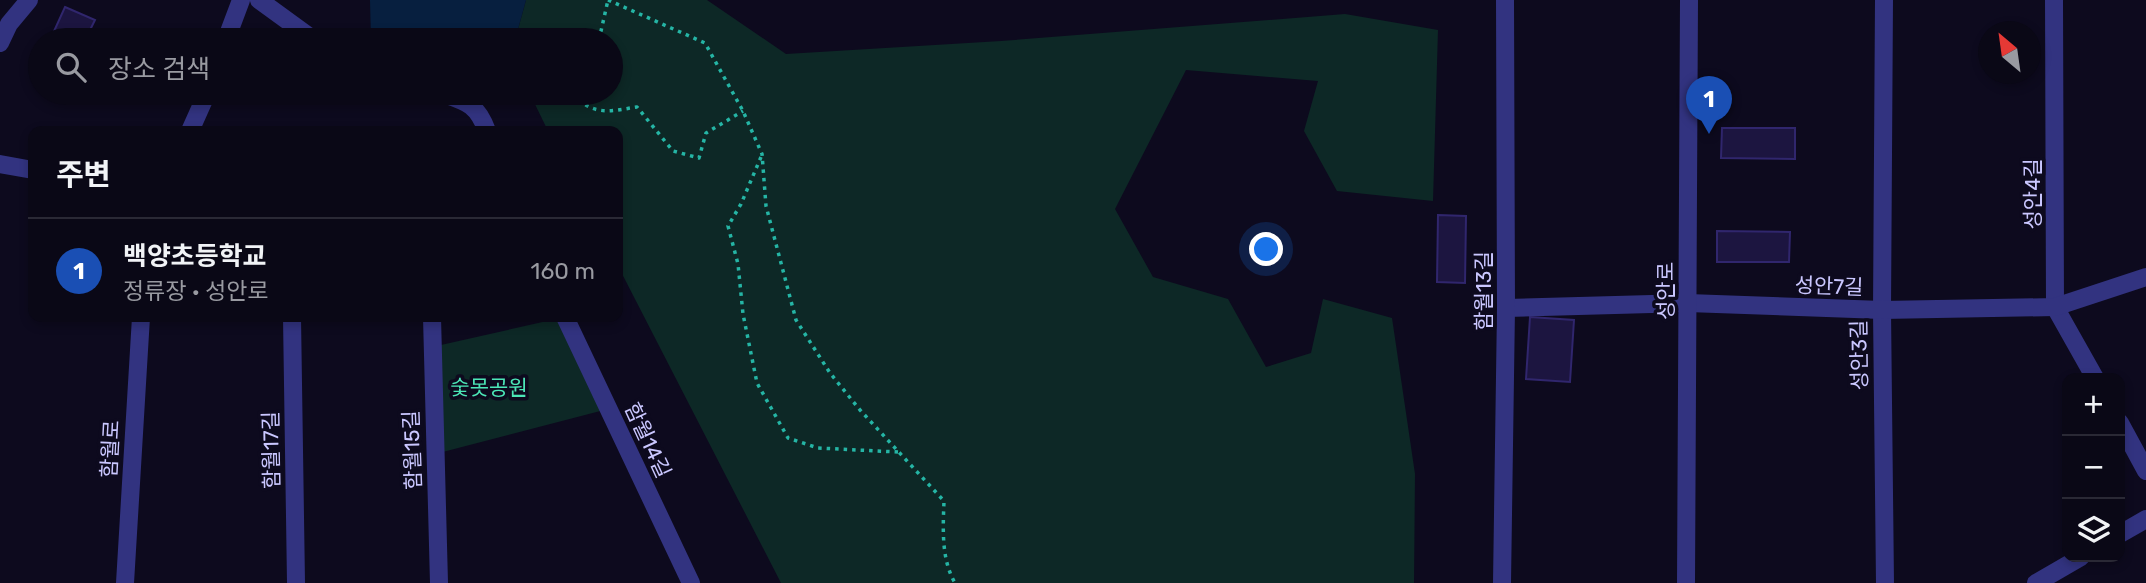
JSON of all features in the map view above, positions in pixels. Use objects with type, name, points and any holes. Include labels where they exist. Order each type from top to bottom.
[{"type":"street","points":[[0,43],[9,24],[29,0]]},
{"type":"street","points":[[230,28],[241,0]]},
{"type":"street","points":[[259,0],[298,28]]},
{"type":"street","name":"함월13길","points":[[1502,583],[1506,307],[1505,0]]},
{"type":"street","name":"성안로","points":[[1686,583],[1689,0]]},
{"type":"street","name":"성안3길","points":[[1884,0],[1882,310],[1885,583]]},
{"type":"street","name":"성안4길","points":[[2054,0],[2055,307],[2092,373]]},
{"type":"street","points":[[192,126],[202,105]]},
{"type":"street","points":[[469,105],[480,114],[484,126]]},
{"type":"street","points":[[0,164],[28,169]]},
{"type":"street","name":"성안7길","points":[[1506,307],[1688,303],[1882,310],[2055,307],[2146,277]]},
{"type":"street","name":"함월로","points":[[125,583],[141,322]]},
{"type":"street","name":"함월17길","points":[[292,322],[296,583]]},
{"type":"street","name":"함월15길","points":[[432,322],[439,583]]},
{"type":"street","name":"함월14길","points":[[567,322],[691,583]]},
{"type":"street","points":[[2125,432],[2146,471]]},
{"type":"street","points":[[2125,531],[2146,519]]},
{"type":"street","points":[[2036,583],[2072,562]]},
{"type":"path","points":[[602,28],[608,0],[705,43],[743,111],[762,154],[766,206],[796,320],[830,373],[944,501],[942,534],[955,583]]},
{"type":"path","points":[[584,105],[607,111],[637,107],[673,151],[699,158],[706,133],[743,111]]},
{"type":"path","points":[[762,154],[741,204],[728,226],[738,264],[743,314],[757,383],[788,438],[818,448],[898,452]]},
{"type":"green space","points":[[526,0],[707,0],[786,54],[1001,41],[1345,14],[1438,30],[1433,201],[1337,191],[1304,131],[1318,81],[1186,70],[1115,209],[1153,277],[1228,299],[1266,367],[1311,353],[1323,299],[1392,318],[1415,474],[1414,583],[781,583],[623,276],[623,126],[546,126],[535,105],[623,105],[623,28],[518,28]]},
{"type":"green space","name":"숯못공원","points":[[543,322],[567,322],[608,409],[435,454],[432,347]]},
{"type":"water","points":[[370,0],[526,0],[518,28],[371,28]]},
{"type":"building","points":[[65,7],[95,20],[91,28],[55,28]]},
{"type":"building","points":[[1722,128],[1795,128],[1795,159],[1721,158]]},
{"type":"building","points":[[1438,215],[1466,216],[1465,283],[1437,282]]},
{"type":"building","points":[[1717,231],[1790,232],[1789,262],[1717,262]]},
{"type":"building","points":[[1530,317],[1574,320],[1570,382],[1526,379]]},
{"type":"place","name":"백양초등학교","points":[[1709,134]]}]
